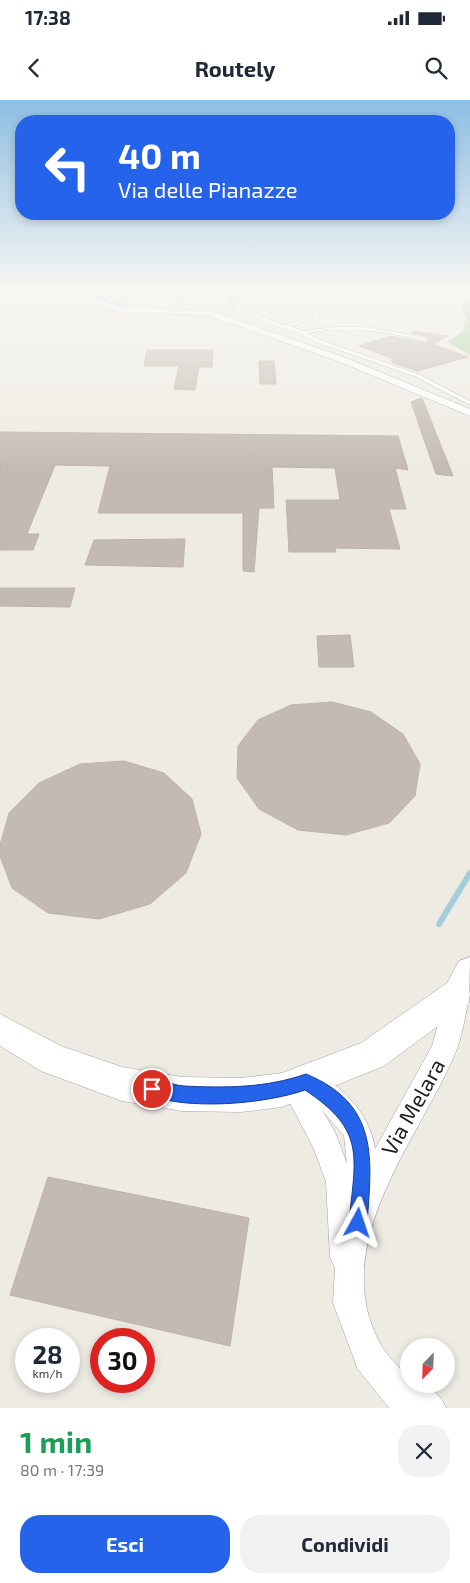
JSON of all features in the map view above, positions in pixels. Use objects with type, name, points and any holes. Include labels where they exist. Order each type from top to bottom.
[{"type":"street","points":[[309,348],[343,360],[470,413]]},
{"type":"street","points":[[0,1030],[53,1059],[122,1084],[182,1094],[241,1095],[282,1090],[372,1055],[464,982]]},
{"type":"street","name":"Via Melara","points":[[411,1408],[369,1356],[357,1328],[349,1302],[348,1279],[358,1223],[380,1167],[444,1050],[464,982]]},
{"type":"street","points":[[300,1084],[332,1098],[351,1119],[358,1133],[363,1166],[358,1223]]},
{"type":"street","points":[[300,1084],[340,1182],[348,1279]]},
{"type":"street","name":"Via Melara","points":[[390,1380],[429,1408]]},
{"type":"lane","points":[[338,348],[416,375],[470,403]]},
{"type":"green space","points":[[458,348],[470,348],[470,355]]},
{"type":"building","points":[[364,348],[444,348],[468,357],[417,371],[391,362],[396,360]]},
{"type":"building","points":[[147,350],[213,350],[212,367],[199,367],[195,390],[174,389],[179,366],[144,366]]},
{"type":"building","points":[[259,361],[274,361],[276,384],[260,384]]},
{"type":"building","points":[[422,398],[453,476],[436,474],[411,402]]},
{"type":"building","points":[[0,432],[398,436],[408,470],[395,468],[406,509],[389,509],[400,549],[335,548],[336,552],[289,552],[286,500],[340,500],[335,468],[272,467],[274,508],[259,508],[254,572],[243,571],[243,513],[98,513],[110,466],[55,465],[27,534],[39,534],[33,550],[0,550]]},
{"type":"building","points":[[185,539],[183,567],[85,565],[94,540]]},
{"type":"building","points":[[0,588],[75,588],[70,607],[0,606]]},
{"type":"building","points":[[350,635],[354,667],[319,667],[317,636]]},
{"type":"building","points":[[332,702],[371,712],[403,734],[420,764],[415,796],[389,823],[346,835],[298,830],[259,809],[237,778],[238,746],[258,720],[291,705]]},
{"type":"building","points":[[124,761],[164,773],[192,799],[201,834],[186,873],[150,904],[99,919],[48,913],[12,888],[0,856],[0,845],[9,813],[39,783],[80,764]]},
{"type":"building","points":[[48,1177],[249,1218],[230,1346],[10,1295]]},
{"type":"waterway","points":[[439,924],[470,873]]},
{"type":"route","points":[[152,1089],[182,1094],[241,1095],[282,1090],[306,1082],[332,1098],[351,1119],[358,1133],[361,1146],[363,1166],[358,1223]]}]
